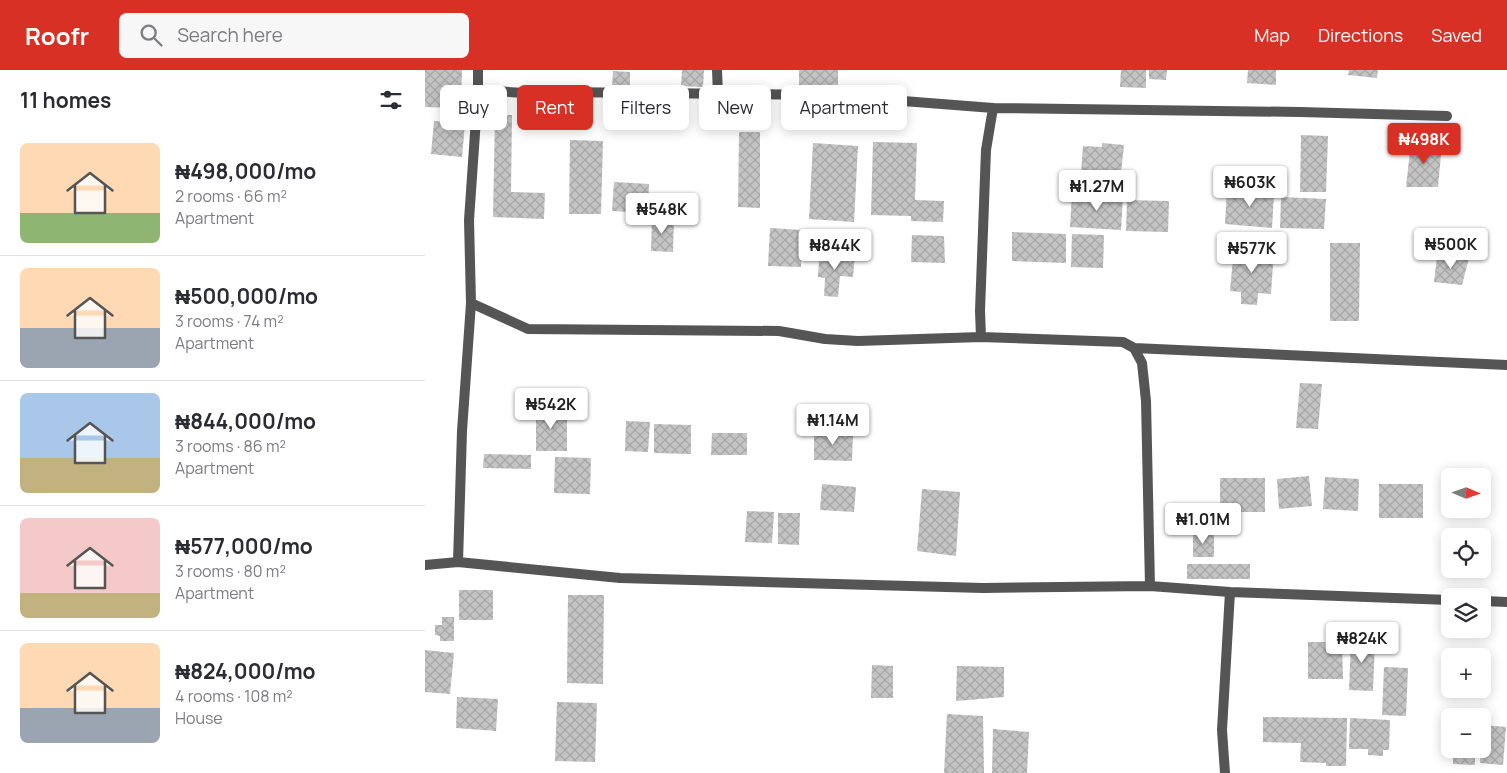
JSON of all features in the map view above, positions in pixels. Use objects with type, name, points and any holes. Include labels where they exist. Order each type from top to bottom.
[{"type":"street","points":[[478,70],[478,85]]},
{"type":"street","points":[[717,70],[718,85]]},
{"type":"street","points":[[507,92],[539,94],[557,92],[699,94]]},
{"type":"street","points":[[771,94],[826,95],[993,108],[1447,116]]},
{"type":"street","points":[[981,337],[986,150],[993,108]]},
{"type":"street","points":[[458,562],[462,431],[471,303],[469,220],[475,130]]},
{"type":"street","points":[[471,303],[528,329],[779,331],[825,339],[858,341],[981,337],[1123,342],[1134,348],[1507,365]]},
{"type":"street","points":[[1134,348],[1142,363],[1146,400],[1150,586]]},
{"type":"street","points":[[425,565],[458,562],[630,578],[983,588],[1150,586],[1230,592],[1441,600]]},
{"type":"street","points":[[1225,773],[1222,730],[1230,592]]},
{"type":"street","points":[[1491,601],[1507,602]]},
{"type":"building","points":[[425,70],[462,70],[462,85],[440,85],[440,107],[425,107]]},
{"type":"building","points":[[682,70],[704,70],[703,85],[699,85],[699,87],[681,85]]},
{"type":"building","points":[[799,70],[838,70],[838,85],[799,85]]},
{"type":"building","points":[[1121,70],[1146,70],[1146,88],[1120,87]]},
{"type":"building","points":[[1149,70],[1167,70],[1166,80],[1149,79]]},
{"type":"building","points":[[1248,70],[1276,70],[1276,85],[1247,83]]},
{"type":"building","points":[[1349,70],[1378,70],[1377,78],[1348,75]]},
{"type":"building","points":[[613,71],[630,72],[630,85],[612,85]]},
{"type":"building","points":[[507,115],[512,115],[511,192],[545,193],[544,219],[493,217],[495,130],[507,130]]},
{"type":"building","points":[[434,121],[440,121],[440,130],[464,130],[462,157],[431,154]]},
{"type":"building","points":[[739,132],[760,132],[760,208],[738,207]]},
{"type":"building","points":[[1301,135],[1328,136],[1326,192],[1300,192]]},
{"type":"building","points":[[570,140],[603,141],[601,214],[569,214]]},
{"type":"building","points":[[873,142],[917,143],[915,200],[944,201],[943,222],[911,221],[911,216],[871,215]]},
{"type":"building","points":[[1411,142],[1442,144],[1438,187],[1406,187]]},
{"type":"building","points":[[813,143],[858,146],[854,222],[809,219]]},
{"type":"building","points":[[1102,143],[1124,145],[1121,173],[1118,173],[1117,189],[1085,187],[1085,174],[1081,174],[1083,146],[1102,147]]},
{"type":"building","points":[[614,182],[649,184],[648,213],[612,211]]},
{"type":"building","points":[[1239,187],[1267,190],[1266,193],[1274,194],[1272,228],[1225,224],[1227,190],[1238,191]]},
{"type":"building","points":[[1072,194],[1123,196],[1121,230],[1070,227]]},
{"type":"building","points":[[1281,197],[1326,199],[1324,229],[1280,228]]},
{"type":"building","points":[[1127,200],[1169,201],[1168,232],[1126,231]]},
{"type":"building","points":[[652,218],[674,219],[673,252],[651,251]]},
{"type":"building","points":[[770,228],[802,230],[801,267],[768,266]]},
{"type":"building","points":[[1012,232],[1066,234],[1066,263],[1012,261]]},
{"type":"building","points":[[1072,234],[1104,235],[1103,268],[1071,267]]},
{"type":"building","points":[[912,235],[944,236],[945,263],[911,262]]},
{"type":"building","points":[[1330,243],[1360,243],[1359,321],[1330,321]]},
{"type":"building","points":[[1234,248],[1274,250],[1271,294],[1258,293],[1257,305],[1241,304],[1241,292],[1230,291]]},
{"type":"building","points":[[824,251],[855,254],[853,277],[840,276],[838,297],[824,296],[825,278],[818,277],[819,260],[823,262]]},
{"type":"building","points":[[1437,257],[1469,258],[1462,285],[1434,282]]},
{"type":"building","points":[[1300,383],[1322,384],[1318,429],[1296,428]]},
{"type":"building","points":[[536,409],[567,409],[567,451],[536,451]]},
{"type":"building","points":[[626,421],[650,422],[648,452],[625,451]]},
{"type":"building","points":[[654,424],[691,425],[691,454],[654,453]]},
{"type":"building","points":[[814,432],[853,433],[852,461],[814,460]]},
{"type":"building","points":[[712,433],[747,433],[747,455],[711,455]]},
{"type":"building","points":[[484,454],[531,455],[531,469],[483,468]]},
{"type":"building","points":[[555,457],[591,458],[590,494],[554,493]]},
{"type":"building","points":[[1309,476],[1312,506],[1279,509],[1277,479]]},
{"type":"building","points":[[1325,477],[1359,479],[1358,511],[1323,509]]},
{"type":"building","points":[[1220,478],[1265,478],[1265,512],[1220,512]]},
{"type":"building","points":[[822,484],[856,487],[854,512],[820,510]]},
{"type":"building","points":[[1379,484],[1423,484],[1423,518],[1379,518]]},
{"type":"building","points":[[922,489],[960,492],[956,556],[917,551]]},
{"type":"building","points":[[747,511],[774,512],[772,543],[745,542]]},
{"type":"building","points":[[778,513],[800,513],[799,545],[778,544]]},
{"type":"building","points":[[1193,533],[1214,533],[1214,557],[1193,557]]},
{"type":"building","points":[[1187,564],[1250,564],[1250,579],[1187,579]]},
{"type":"building","points":[[459,590],[493,590],[493,620],[459,620]]},
{"type":"building","points":[[568,595],[604,595],[603,684],[567,683]]},
{"type":"building","points":[[442,617],[454,617],[454,641],[440,641],[440,636],[435,635],[435,625],[442,625]]},
{"type":"building","points":[[1357,635],[1368,635],[1368,640],[1375,640],[1373,691],[1349,690],[1351,639],[1357,640]]},
{"type":"building","points":[[1308,642],[1342,642],[1343,679],[1308,679]]},
{"type":"building","points":[[425,650],[454,653],[450,694],[425,692]]},
{"type":"building","points":[[872,665],[893,666],[893,698],[871,698]]},
{"type":"building","points":[[957,666],[1004,667],[1004,697],[956,701]]},
{"type":"building","points":[[1384,667],[1408,668],[1406,716],[1382,715]]},
{"type":"building","points":[[457,697],[498,699],[496,731],[456,728]]},
{"type":"building","points":[[557,702],[597,703],[595,762],[555,761]]},
{"type":"building","points":[[947,714],[983,716],[984,773],[944,773]]},
{"type":"building","points":[[1263,717],[1347,718],[1346,766],[1326,766],[1326,763],[1300,762],[1301,743],[1263,742]]},
{"type":"building","points":[[1350,718],[1390,720],[1389,750],[1383,750],[1383,756],[1368,755],[1368,749],[1349,749]]},
{"type":"building","points":[[1491,726],[1506,727],[1503,765],[1480,763],[1480,758],[1491,758]]},
{"type":"building","points":[[993,729],[1029,732],[1027,773],[992,773]]},
{"type":"building","points":[[1453,758],[1475,758],[1475,765],[1453,764]]}]
